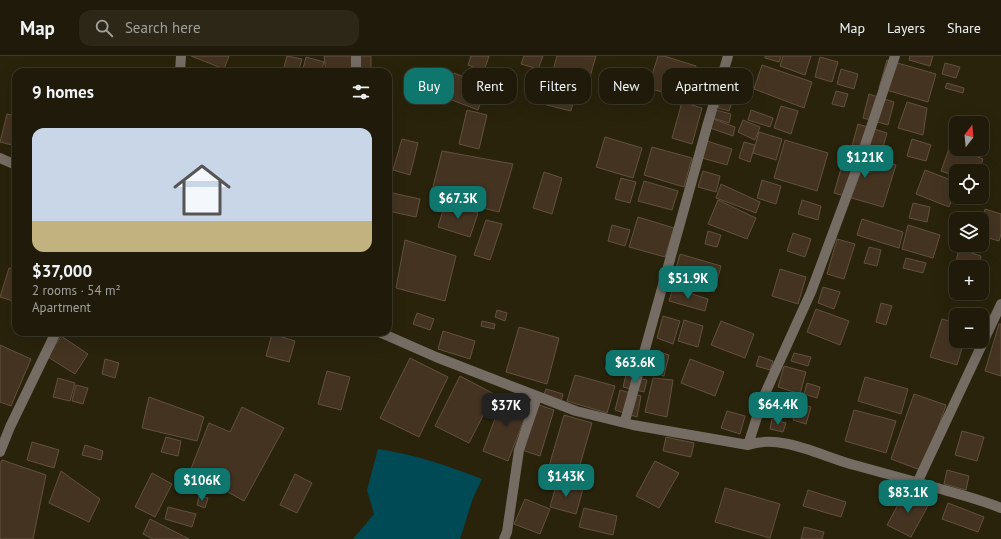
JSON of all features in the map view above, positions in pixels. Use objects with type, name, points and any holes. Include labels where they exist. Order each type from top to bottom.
[{"type":"street","points":[[180,68],[181,56]]},
{"type":"street","points":[[356,56],[356,68]]},
{"type":"street","points":[[625,421],[728,56]]},
{"type":"street","points":[[748,445],[763,398],[811,292],[860,160],[894,56]]},
{"type":"street","points":[[0,158],[12,163]]},
{"type":"street","points":[[918,481],[1001,304]]},
{"type":"street","points":[[0,452],[10,427],[54,336]]},
{"type":"street","points":[[388,336],[436,357],[576,411],[625,421],[633,425],[748,445],[760,441],[803,447],[856,466],[918,481],[981,500],[1001,508]]},
{"type":"street","points":[[504,539],[507,532],[519,450],[537,396]]},
{"type":"water","points":[[378,449],[431,461],[482,479],[473,498],[460,539],[353,539],[374,514],[367,490]]},
{"type":"building","points":[[191,56],[229,56],[224,68]]},
{"type":"building","points":[[287,56],[302,59],[299,68],[284,68]]},
{"type":"building","points":[[324,56],[371,56],[371,68],[326,68]]},
{"type":"building","points":[[471,56],[489,56],[485,68],[476,68],[468,65]]},
{"type":"building","points":[[524,56],[543,56],[538,68],[521,64]]},
{"type":"building","points":[[557,56],[596,56],[591,73],[591,68],[554,68]]},
{"type":"building","points":[[658,56],[664,56],[696,66],[695,68],[662,68],[662,92],[654,90],[654,69]]},
{"type":"building","points":[[765,56],[781,56],[779,62],[765,58]]},
{"type":"building","points":[[783,56],[811,56],[805,75],[780,66]]},
{"type":"building","points":[[910,56],[933,56],[930,66],[909,60]]},
{"type":"building","points":[[306,57],[324,62],[322,68],[303,68]]},
{"type":"building","points":[[820,57],[838,62],[832,82],[815,77]]},
{"type":"building","points":[[887,60],[936,74],[928,102],[879,88]]},
{"type":"building","points":[[945,63],[960,67],[956,78],[942,74]]},
{"type":"building","points":[[762,65],[812,82],[804,108],[754,89]]},
{"type":"building","points":[[841,69],[858,74],[854,89],[837,84]]},
{"type":"building","points":[[454,73],[462,76],[462,104],[454,101]]},
{"type":"building","points":[[947,83],[964,88],[963,93],[945,88]]},
{"type":"building","points":[[836,91],[848,94],[844,107],[832,104]]},
{"type":"building","points":[[869,94],[894,102],[888,125],[863,118]]},
{"type":"building","points":[[907,102],[927,108],[923,135],[898,128]]},
{"type":"building","points":[[462,104],[480,104],[478,110]]},
{"type":"building","points":[[543,104],[573,104],[571,111]]},
{"type":"building","points":[[681,104],[689,104],[702,108],[692,144],[672,138]]},
{"type":"building","points":[[719,104],[731,104],[729,111],[718,108]]},
{"type":"building","points":[[781,106],[798,111],[791,134],[774,128]]},
{"type":"building","points":[[467,110],[487,115],[479,149],[459,144]]},
{"type":"building","points":[[716,110],[731,114],[729,123],[713,118]]},
{"type":"building","points":[[751,110],[773,118],[770,127],[748,120]]},
{"type":"building","points":[[7,114],[12,115],[12,145],[0,142]]},
{"type":"building","points":[[711,118],[735,127],[733,136],[710,128]]},
{"type":"building","points":[[743,120],[760,127],[755,140],[738,132]]},
{"type":"building","points":[[858,124],[887,133],[881,154],[852,146]]},
{"type":"building","points":[[759,132],[782,139],[776,160],[753,153]]},
{"type":"building","points":[[605,137],[642,148],[633,178],[596,167]]},
{"type":"building","points":[[402,139],[418,143],[410,175],[393,170]]},
{"type":"building","points":[[912,139],[931,145],[926,161],[907,156]]},
{"type":"building","points":[[785,140],[828,153],[817,191],[774,178]]},
{"type":"building","points":[[707,141],[732,149],[727,165],[702,158]]},
{"type":"building","points":[[744,142],[755,145],[750,162],[739,158]]},
{"type":"building","points":[[652,147],[692,158],[684,187],[644,175]]},
{"type":"building","points":[[949,149],[949,156],[975,156],[983,159],[981,164],[949,164],[949,174],[941,171]]},
{"type":"building","points":[[442,151],[513,164],[499,212],[431,195]]},
{"type":"building","points":[[846,151],[896,165],[883,207],[834,193]]},
{"type":"building","points":[[925,170],[949,179],[949,207],[916,194]]},
{"type":"building","points":[[703,171],[720,176],[716,192],[698,187]]},
{"type":"building","points":[[544,172],[562,178],[552,214],[533,208]]},
{"type":"building","points":[[621,178],[636,182],[630,203],[615,199]]},
{"type":"building","points":[[762,180],[781,186],[776,204],[757,198]]},
{"type":"building","points":[[644,181],[678,191],[672,210],[638,201]]},
{"type":"building","points":[[721,184],[760,202],[756,213],[716,198]]},
{"type":"building","points":[[392,193],[420,199],[416,217],[392,212]]},
{"type":"building","points":[[718,200],[756,218],[747,239],[708,224]]},
{"type":"building","points":[[802,200],[821,206],[818,220],[798,214]]},
{"type":"building","points":[[445,203],[478,213],[470,237],[438,227]]},
{"type":"building","points":[[913,203],[930,207],[927,222],[909,218]]},
{"type":"building","points":[[985,209],[1001,214],[1001,234],[999,241],[989,238],[989,212],[984,212]]},
{"type":"building","points":[[638,217],[674,228],[665,257],[629,247]]},
{"type":"building","points":[[862,219],[903,232],[899,248],[857,235]]},
{"type":"building","points":[[486,220],[502,224],[490,260],[474,255]]},
{"type":"building","points":[[612,225],[630,230],[625,246],[608,241]]},
{"type":"building","points":[[908,225],[940,235],[933,258],[902,249]]},
{"type":"building","points":[[708,231],[721,235],[717,247],[705,244]]},
{"type":"building","points":[[793,233],[811,239],[805,257],[787,251]]},
{"type":"building","points":[[837,239],[855,244],[844,279],[827,274]]},
{"type":"building","points":[[405,240],[456,256],[445,301],[396,288]]},
{"type":"building","points":[[869,247],[881,250],[877,266],[864,263]]},
{"type":"building","points":[[958,252],[968,252],[981,256],[980,260],[956,260]]},
{"type":"building","points":[[680,254],[721,266],[714,292],[673,279]]},
{"type":"building","points":[[906,258],[926,263],[923,273],[903,268]]},
{"type":"building","points":[[9,268],[12,269],[12,301],[0,297]]},
{"type":"building","points":[[780,269],[806,277],[798,304],[772,296]]},
{"type":"building","points":[[823,287],[840,292],[834,309],[818,303]]},
{"type":"building","points":[[673,288],[708,299],[705,311],[669,301]]},
{"type":"building","points":[[881,303],[892,306],[886,325],[876,322]]},
{"type":"building","points":[[816,309],[849,321],[840,345],[807,332]]},
{"type":"building","points":[[497,310],[507,313],[505,321],[495,317]]},
{"type":"building","points":[[417,313],[434,319],[430,330],[413,324]]},
{"type":"building","points":[[663,316],[680,321],[673,344],[657,338]]},
{"type":"building","points":[[942,319],[949,321],[949,348],[962,348],[957,365],[930,357]]},
{"type":"building","points":[[684,320],[703,326],[698,347],[678,341]]},
{"type":"building","points":[[482,321],[495,324],[494,329],[481,326]]},
{"type":"building","points":[[721,321],[754,334],[745,358],[711,345]]},
{"type":"building","points":[[999,324],[1001,324],[1001,376],[985,371]]},
{"type":"building","points":[[519,327],[559,338],[547,384],[506,372]]},
{"type":"building","points":[[443,331],[475,341],[470,359],[438,349]]},
{"type":"building","points":[[61,336],[88,354],[75,374],[48,357]]},
{"type":"building","points":[[271,336],[279,336],[295,341],[289,362],[266,356]]},
{"type":"building","points":[[0,345],[31,359],[11,406],[0,402]]},
{"type":"building","points":[[611,350],[624,354],[618,373],[605,369]]},
{"type":"building","points":[[653,350],[669,355],[664,376],[647,371]]},
{"type":"building","points":[[794,353],[811,357],[808,366],[791,361]]},
{"type":"building","points":[[759,356],[773,361],[770,370],[756,366]]},
{"type":"building","points":[[410,358],[448,377],[419,437],[380,418]]},
{"type":"building","points":[[105,359],[119,363],[115,378],[102,374]]},
{"type":"building","points":[[690,359],[724,372],[715,396],[681,383]]},
{"type":"building","points":[[784,366],[806,372],[800,394],[778,387]]},
{"type":"building","points":[[327,371],[350,377],[341,410],[318,404]]},
{"type":"building","points":[[575,375],[615,386],[607,413],[567,401]]},
{"type":"building","points":[[626,375],[647,380],[644,392],[623,387]]},
{"type":"building","points":[[460,376],[494,394],[469,443],[435,426]]},
{"type":"building","points":[[865,377],[908,389],[901,414],[858,401]]},
{"type":"building","points":[[58,378],[75,383],[70,401],[53,397]]},
{"type":"building","points":[[653,378],[673,380],[667,417],[645,412]]},
{"type":"building","points":[[807,383],[820,387],[817,398],[804,394]]},
{"type":"building","points":[[76,385],[88,388],[83,404],[72,401]]},
{"type":"building","points":[[546,389],[563,394],[561,402],[543,397]]},
{"type":"building","points":[[620,390],[641,396],[637,417],[615,410]]},
{"type":"building","points":[[504,394],[530,404],[508,461],[483,451]]},
{"type":"building","points":[[914,394],[946,405],[923,471],[891,459]]},
{"type":"building","points":[[149,397],[204,417],[197,441],[142,428]]},
{"type":"building","points":[[799,403],[811,407],[806,424],[793,420]]},
{"type":"building","points":[[536,404],[554,410],[540,456],[522,450]]},
{"type":"building","points":[[242,407],[284,428],[244,501],[190,471],[209,423],[230,432]]},
{"type":"building","points":[[854,410],[896,421],[886,453],[845,441]]},
{"type":"building","points":[[727,411],[745,416],[740,434],[721,428]]},
{"type":"building","points":[[564,415],[592,423],[575,482],[547,473]]},
{"type":"building","points":[[772,419],[786,423],[783,432],[770,429]]},
{"type":"building","points":[[962,431],[984,437],[977,461],[955,455]]},
{"type":"building","points":[[166,437],[181,441],[178,456],[161,452]]},
{"type":"building","points":[[666,437],[694,443],[691,457],[663,451]]},
{"type":"building","points":[[32,442],[59,450],[54,468],[27,460]]},
{"type":"building","points":[[85,445],[103,451],[101,460],[82,455]]},
{"type":"building","points":[[2,460],[46,475],[33,539],[0,539],[0,464]]},
{"type":"building","points":[[655,461],[679,473],[659,508],[636,496]]},
{"type":"building","points":[[947,470],[969,476],[966,490],[944,484]]},
{"type":"building","points":[[61,471],[100,499],[89,522],[49,503]]},
{"type":"building","points":[[152,473],[172,484],[155,517],[135,507]]},
{"type":"building","points":[[295,474],[312,483],[297,513],[280,505]]},
{"type":"building","points":[[557,482],[583,489],[576,514],[550,507]]},
{"type":"building","points":[[725,488],[780,504],[770,538],[715,522]]},
{"type":"building","points":[[808,490],[846,502],[841,517],[803,506]]},
{"type":"building","points":[[906,490],[930,502],[911,537],[887,525]]},
{"type":"building","points":[[199,496],[208,498],[205,508],[197,505]]},
{"type":"building","points":[[525,499],[550,509],[540,534],[514,524]]},
{"type":"building","points":[[948,503],[984,517],[978,532],[942,519]]},
{"type":"building","points":[[168,507],[196,514],[192,527],[165,519]]},
{"type":"building","points":[[584,508],[617,516],[613,535],[579,527]]},
{"type":"building","points":[[150,519],[189,539],[153,539],[143,534]]},
{"type":"building","points":[[804,527],[824,532],[822,539],[801,539]]}]
